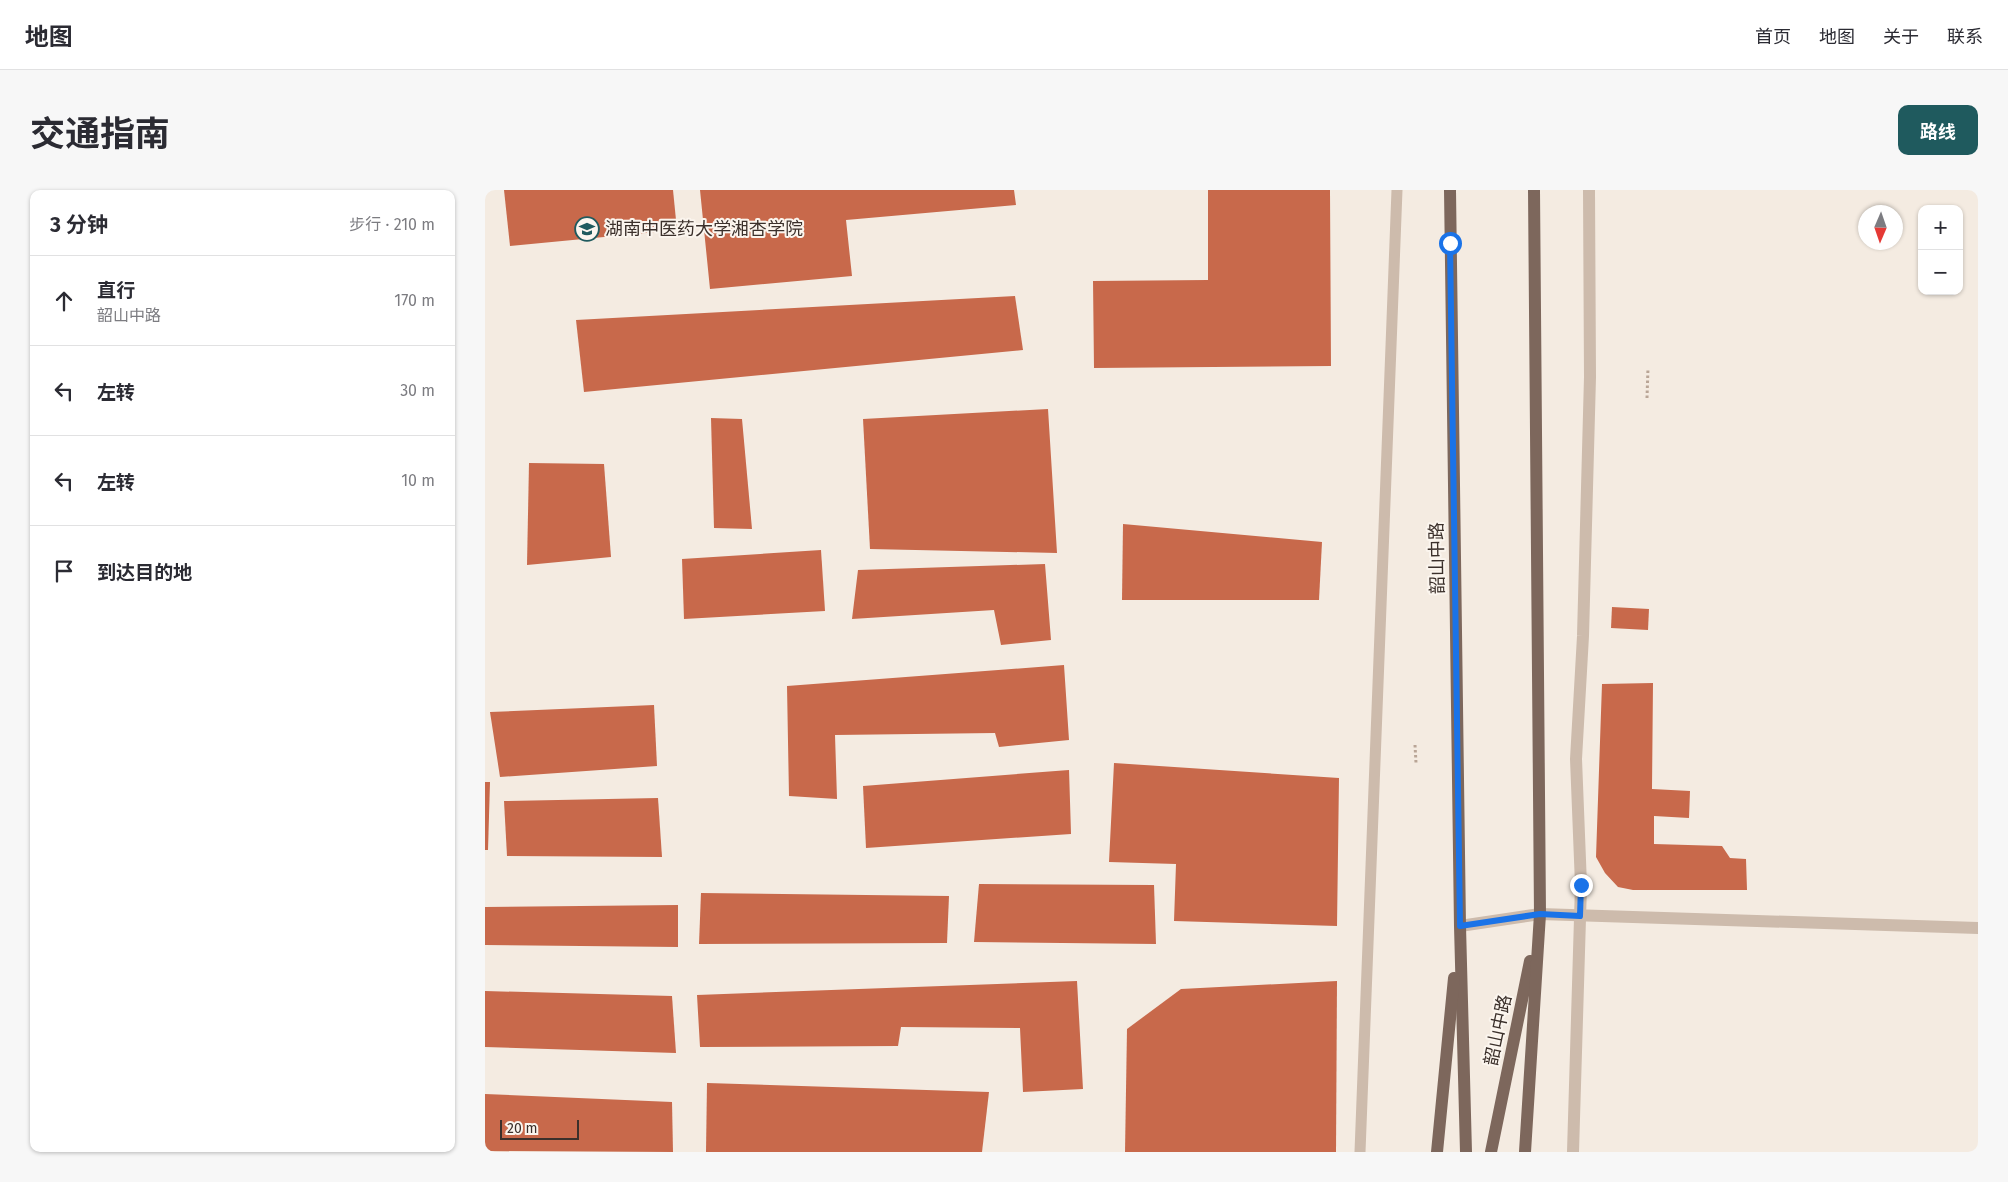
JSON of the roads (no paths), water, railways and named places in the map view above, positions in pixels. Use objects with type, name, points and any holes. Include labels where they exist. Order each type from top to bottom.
[{"type":"main road","name":"韶山中路","points":[[1450,190],[1460,926],[1466,1152]]},
{"type":"main road","name":"韶山中路","points":[[1525,1152],[1540,914],[1534,190]]},
{"type":"main road","name":"韶山中路","points":[[1491,1152],[1540,914]]},
{"type":"main road","name":"韶山中路","points":[[1437,1152],[1460,926]]},
{"type":"street","points":[[1573,1152],[1581,885],[1576,759],[1583,626],[1590,377],[1589,190]]},
{"type":"street","points":[[1460,926],[1540,914],[1978,928]]},
{"type":"lane","points":[[1359,1152],[1397,190]]},
{"type":"place","name":"湖南中医药大学湘杏学院","points":[[587,229]]}]
